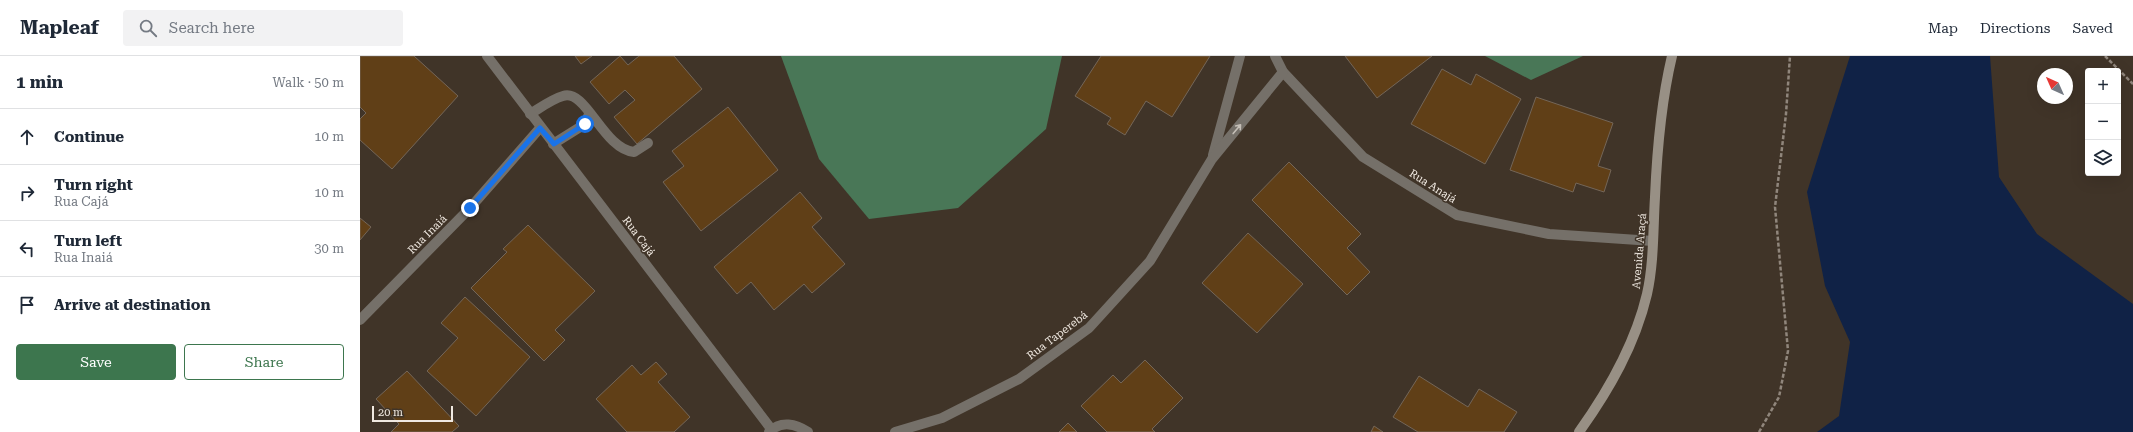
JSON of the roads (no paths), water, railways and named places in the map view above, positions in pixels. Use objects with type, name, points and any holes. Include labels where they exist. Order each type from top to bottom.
[{"type":"street","name":"Rua Cajá","points":[[487,56],[770,431]]},
{"type":"street","name":"Rua Taperebá","points":[[1212,158],[1240,56]]},
{"type":"street","name":"Rua Anajá","points":[[1275,56],[1283,72],[1363,157],[1457,215],[1549,234],[1653,241]]},
{"type":"street","name":"Avenida Araçá","points":[[1578,432],[1597,407],[1632,345],[1647,293],[1653,241],[1657,154],[1666,81],[1672,56]]},
{"type":"street","name":"Rua Taperebá","points":[[895,432],[942,418],[1019,379],[1090,328],[1150,261],[1212,158],[1283,72]]},
{"type":"street","points":[[530,114],[563,95],[575,96],[584,104],[589,114],[619,148],[634,152],[648,143]]},
{"type":"street","points":[[554,144],[585,124],[589,114]]},
{"type":"street","name":"Rua Inaiá","points":[[360,320],[470,208],[540,128]]},
{"type":"street","points":[[770,431],[780,425],[790,424],[800,426],[808,432]]},
{"type":"water","points":[[1850,56],[1990,56],[1999,177],[2037,234],[2133,304],[2133,432],[1817,432],[1839,416],[1850,342],[1825,286],[1807,192]]}]
